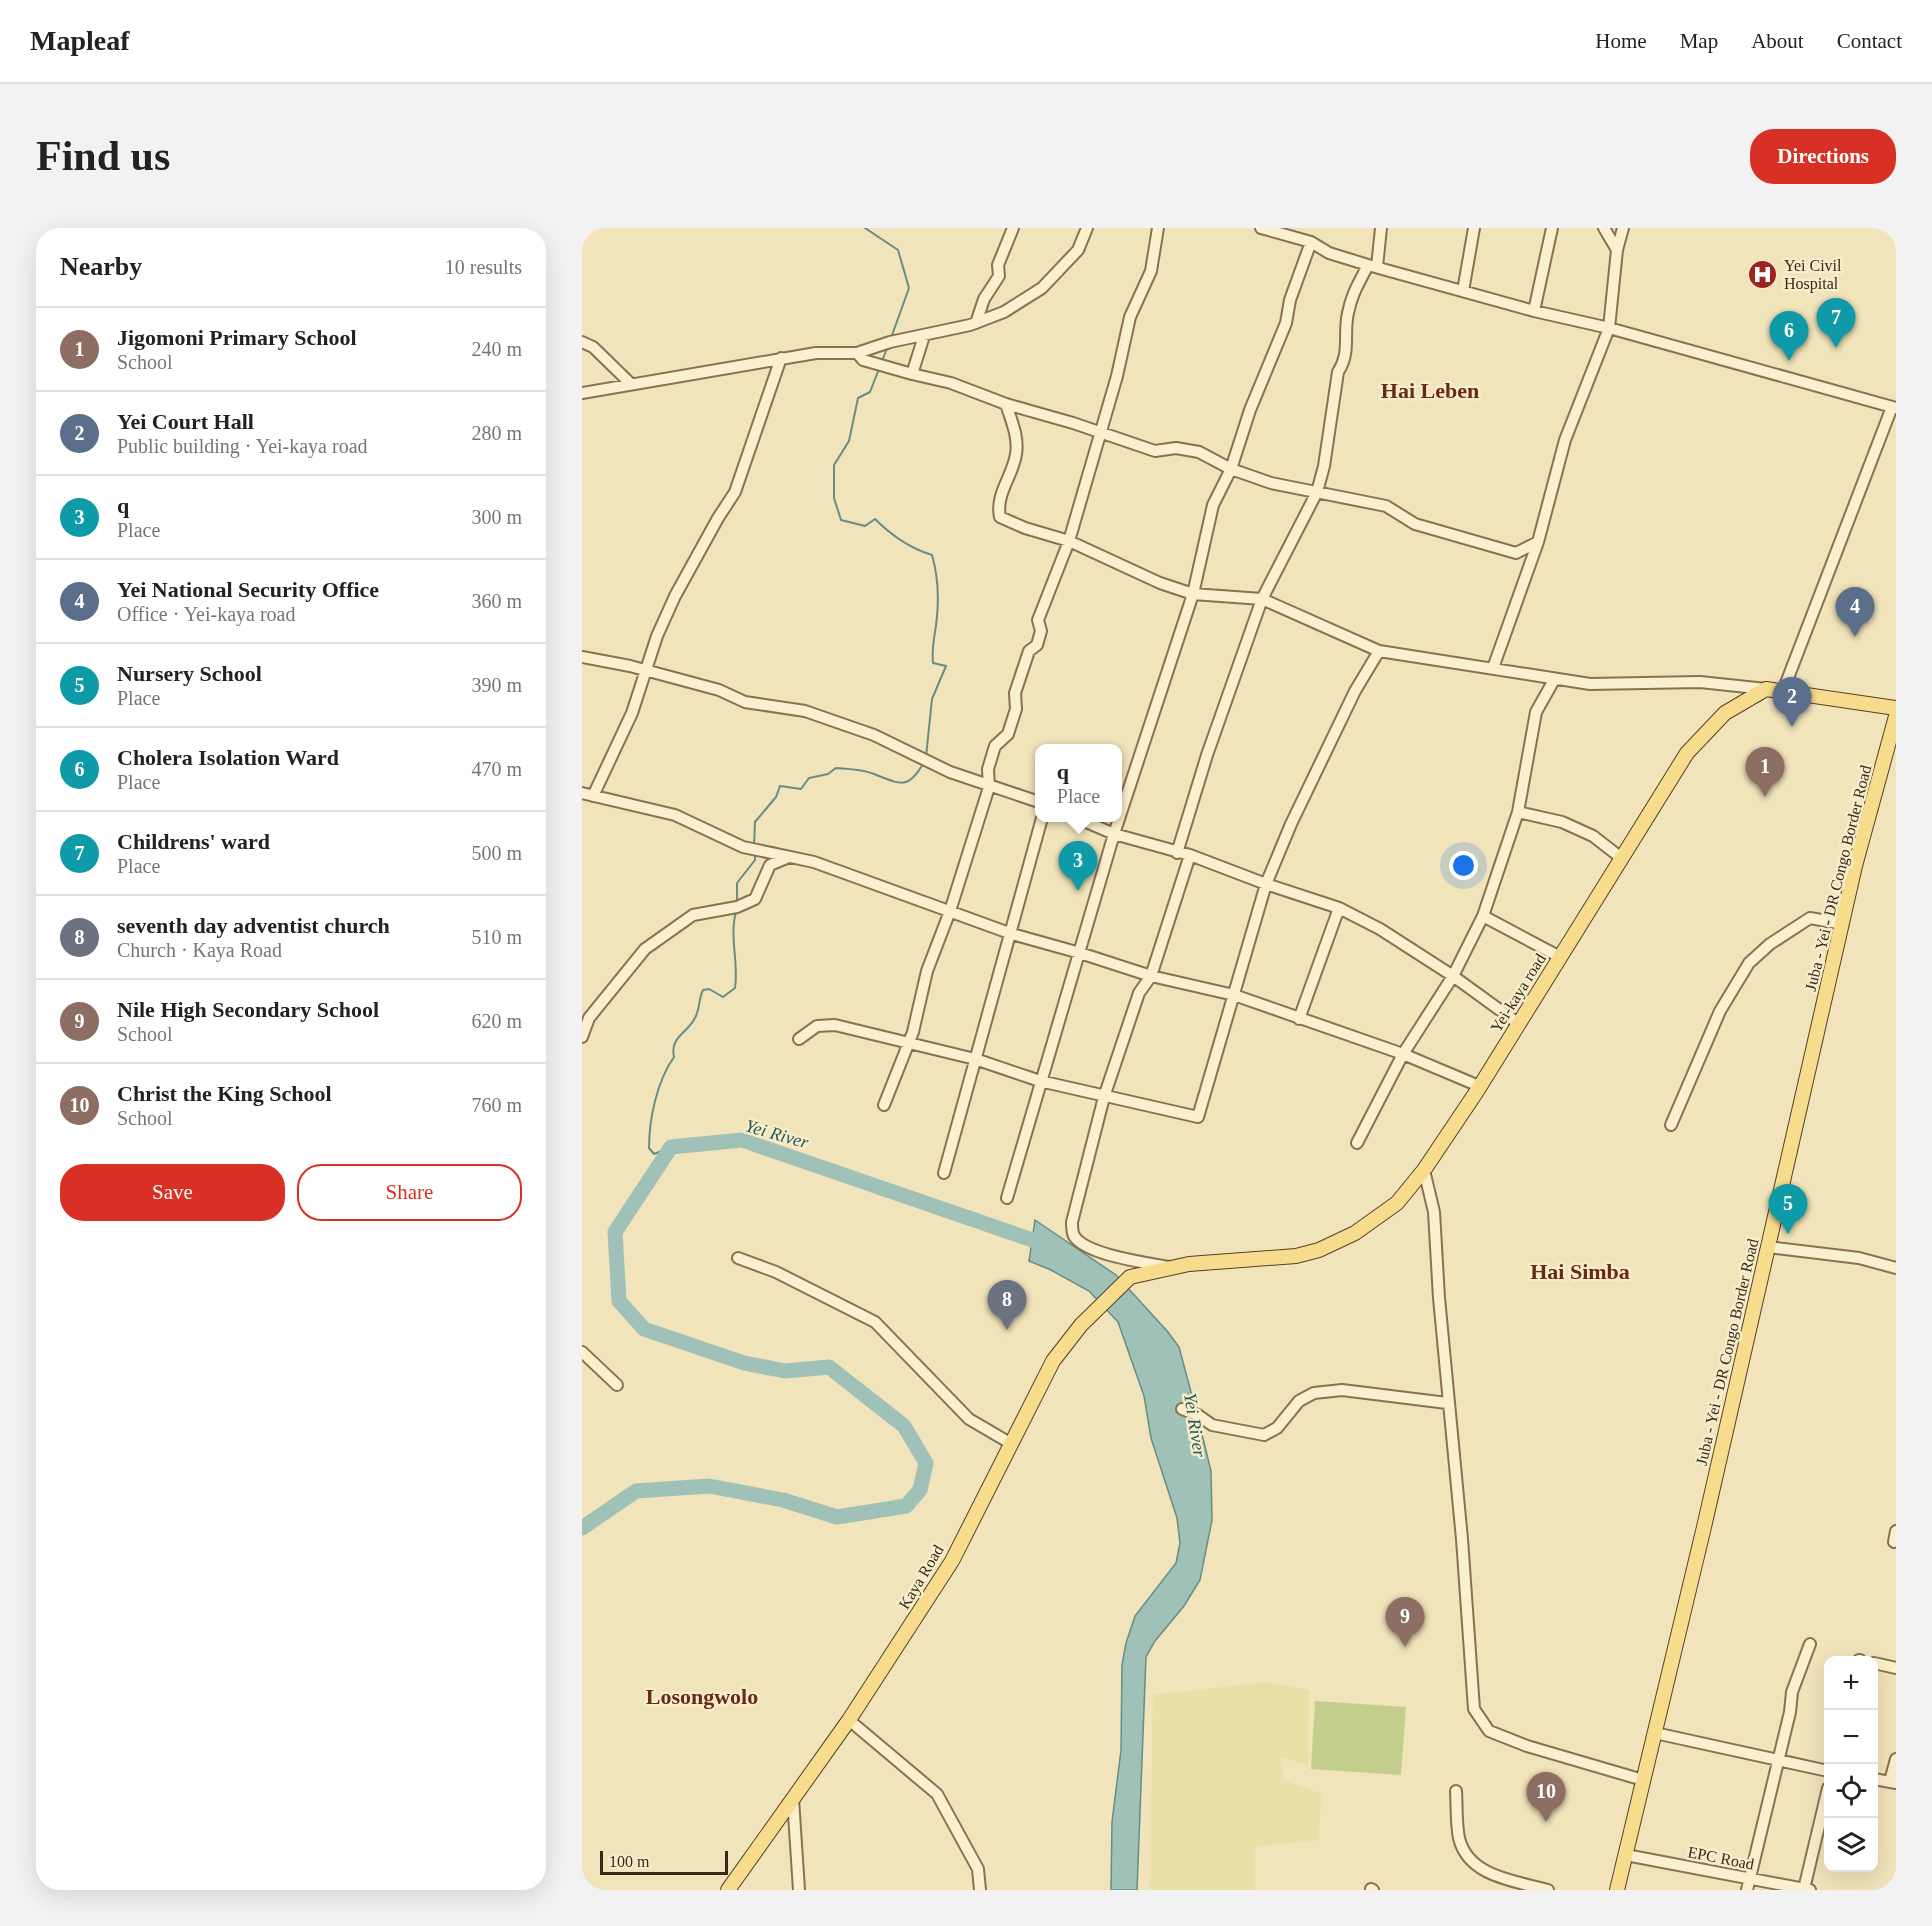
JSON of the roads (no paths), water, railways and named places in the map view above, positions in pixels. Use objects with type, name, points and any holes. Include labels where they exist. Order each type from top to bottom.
[{"type":"main road","points":[[1766,689],[1896,708]]},
{"type":"main road","name":"Yei-kaya road","points":[[1130,1277],[1169,1267],[1296,1257],[1339,1243],[1383,1216],[1397,1203],[1424,1170],[1519,1024],[1620,857],[1687,753],[1706,730],[1725,713],[1766,689]]},
{"type":"main road","name":"Juba - Yei - DR Congo Border Road","points":[[1617,1890],[1843,924],[1896,716]]},
{"type":"main road","name":"Kaya Road","points":[[728,1890],[849,1720],[952,1561],[1053,1361],[1090,1315],[1130,1277]]},
{"type":"street","points":[[976,323],[984,299],[999,276],[998,265],[1012,228]]},
{"type":"street","points":[[582,393],[781,358],[816,353],[857,353],[890,342],[976,323],[1004,312],[1042,288],[1078,250],[1087,228]]},
{"type":"street","points":[[884,1106],[910,1042],[927,971],[950,911],[989,787],[988,769],[995,746],[1008,734],[1016,709],[1015,693],[1029,651],[1037,645],[1041,631],[1038,620],[1069,541],[1117,376],[1130,317],[1151,271],[1158,228]]},
{"type":"street","points":[[1261,228],[1311,242],[1329,253],[1373,266],[1534,311],[1609,328],[1894,408],[1783,690]]},
{"type":"street","points":[[1177,853],[1207,755],[1262,599],[1317,492],[1324,466],[1338,372],[1345,361],[1348,348],[1347,316],[1355,286],[1373,266],[1381,228]]},
{"type":"street","points":[[1463,291],[1474,228]]},
{"type":"street","points":[[1534,311],[1552,228]]},
{"type":"street","points":[[1604,228],[1617,250]]},
{"type":"street","points":[[1493,668],[1538,542],[1565,440],[1609,328],[1617,250],[1623,228]]},
{"type":"street","points":[[1122,810],[1193,594],[1213,505],[1231,469],[1250,410],[1286,323],[1290,300],[1311,242]]},
{"type":"street","points":[[912,374],[924,336]]},
{"type":"street","points":[[582,342],[593,347],[630,383]]},
{"type":"street","points":[[857,353],[863,360],[951,383],[1006,404],[1073,423],[1155,451],[1176,448],[1200,452],[1231,469],[1271,483],[1346,500],[1386,506],[1415,524],[1516,553],[1538,542]]},
{"type":"street","points":[[781,358],[735,492],[718,518],[675,597],[645,672],[632,713],[587,794],[675,815],[754,849],[814,862],[1011,934],[1080,952],[1151,976],[1234,995],[1403,1054],[1479,1086]]},
{"type":"street","points":[[1006,404],[1016,434],[1017,454],[997,505],[1000,517],[1025,528],[1069,541],[1160,583],[1193,594],[1262,599],[1379,651],[1493,668],[1554,680],[1629,685],[1700,682],[1766,689]]},
{"type":"street","points":[[799,1039],[817,1026],[824,1024],[910,1042],[975,1059],[1040,1081],[1198,1117],[1266,884],[1291,824],[1355,691],[1379,651]]},
{"type":"street","points":[[582,657],[630,666],[645,672],[720,690],[745,702],[805,711],[874,735],[989,787],[1035,801]]},
{"type":"street","points":[[1357,1143],[1403,1054],[1453,976],[1483,915],[1518,812],[1536,712],[1554,680]]},
{"type":"street","points":[[1518,812],[1573,827],[1593,836],[1620,857]]},
{"type":"street","points":[[944,1173],[1041,822]]},
{"type":"street","points":[[1086,822],[1114,834],[1190,855],[1339,909],[1380,929],[1453,976],[1519,1024]]},
{"type":"street","points":[[1007,1198],[1118,822]]},
{"type":"street","points":[[1169,1267],[1112,1255],[1075,1238],[1072,1222],[1104,1097],[1139,993],[1151,976],[1190,855]]},
{"type":"street","points":[[582,1037],[589,1018],[645,950],[693,915],[729,909],[755,900],[770,865],[789,857]]},
{"type":"street","points":[[1299,1019],[1339,909]]},
{"type":"street","points":[[1483,915],[1560,957]]},
{"type":"street","points":[[1671,1125],[1720,1011],[1749,963],[1770,944],[1810,918],[1843,924]]},
{"type":"street","points":[[1424,1170],[1434,1212],[1447,1404],[1462,1539],[1474,1709],[1489,1731],[1527,1746],[1643,1780]]},
{"type":"street","points":[[1767,1247],[1859,1258],[1896,1268]]},
{"type":"street","points":[[738,1258],[776,1272],[876,1322],[969,1419],[1010,1443]]},
{"type":"street","points":[[582,1352],[617,1385]]},
{"type":"street","points":[[1182,1409],[1198,1415],[1212,1425],[1264,1435],[1277,1428],[1299,1401],[1314,1394],[1342,1390],[1447,1404]]},
{"type":"street","points":[[1747,1890],[1755,1883],[1778,1758],[1790,1712],[1792,1692],[1810,1644]]},
{"type":"street","points":[[1878,1664],[1896,1668]]},
{"type":"street","points":[[849,1720],[937,1794],[978,1869],[980,1890]]},
{"type":"street","points":[[1655,1733],[1778,1758],[1824,1770]]},
{"type":"street","points":[[1878,1780],[1893,1782],[1896,1759]]},
{"type":"street","points":[[1456,1791],[1460,1839],[1468,1858],[1486,1872],[1548,1890]]},
{"type":"street","points":[[793,1799],[799,1890]]},
{"type":"street","points":[[1807,1889],[1824,1807]]},
{"type":"street","name":"EPC Road","points":[[1626,1855],[1755,1883],[1807,1889]]},
{"type":"water","points":[[1035,1220],[1116,1275],[1179,1347],[1211,1471],[1212,1520],[1200,1580],[1184,1606],[1155,1641],[1146,1657],[1137,1890],[1111,1890],[1112,1822],[1121,1750],[1122,1665],[1135,1616],[1176,1563],[1180,1543],[1177,1518],[1151,1438],[1144,1396],[1118,1322],[1089,1291],[1029,1261]]},
{"type":"waterway","points":[[865,228],[898,250],[909,288],[891,338]]},
{"type":"waterway","points":[[882,361],[888,346]]},
{"type":"waterway","points":[[879,369],[870,392],[858,398],[849,441],[834,465],[834,498],[841,520],[865,526],[875,519],[901,541],[932,555],[938,593],[933,663],[946,666],[932,699],[926,757]]},
{"type":"waterway","points":[[754,846],[755,822],[776,797],[780,786],[801,789],[809,778],[828,774],[836,768],[865,771],[903,783],[913,778],[924,762]]},
{"type":"waterway","points":[[737,903],[737,883],[755,860],[755,852]]},
{"type":"waterway","points":[[671,1147],[654,1154],[649,1148],[655,1101],[663,1077],[674,1057],[675,1044],[691,1025],[703,990],[709,989],[723,997],[735,988],[733,931],[736,912]]},
{"type":"waterway","name":"Yei River","points":[[582,1528],[636,1491],[709,1486],[783,1500],[837,1517],[906,1506],[920,1490],[926,1463],[904,1426],[829,1367],[785,1371],[744,1363],[644,1329],[619,1301],[615,1232],[671,1147],[742,1140],[1044,1244],[1050,1250]]},
{"type":"place","name":"Yei Civil Hospital","points":[[1763,274]]},
{"type":"place","name":"Childrens' ward","points":[[1836,348]]},
{"type":"place","name":"Cholera Isolation Ward","points":[[1789,361]]},
{"type":"place","name":"Yei National Security Office","points":[[1855,637]]},
{"type":"place","name":"Yei Court Hall","points":[[1792,727]]},
{"type":"place","name":"Jigomoni Primary School","points":[[1765,797]]},
{"type":"place","name":"q","points":[[1078,891]]},
{"type":"place","name":"Nursery School","points":[[1788,1234]]},
{"type":"place","name":"seventh day adventist church","points":[[1007,1330]]},
{"type":"place","name":"Nile High Secondary School","points":[[1405,1647]]},
{"type":"place","name":"Christ the King School","points":[[1546,1822]]},
{"type":"district","name":"Hai Leben","points":[[1430,390]]},
{"type":"district","name":"Hai Simba","points":[[1580,1271]]},
{"type":"district","name":"Losongwolo","points":[[702,1696]]}]
